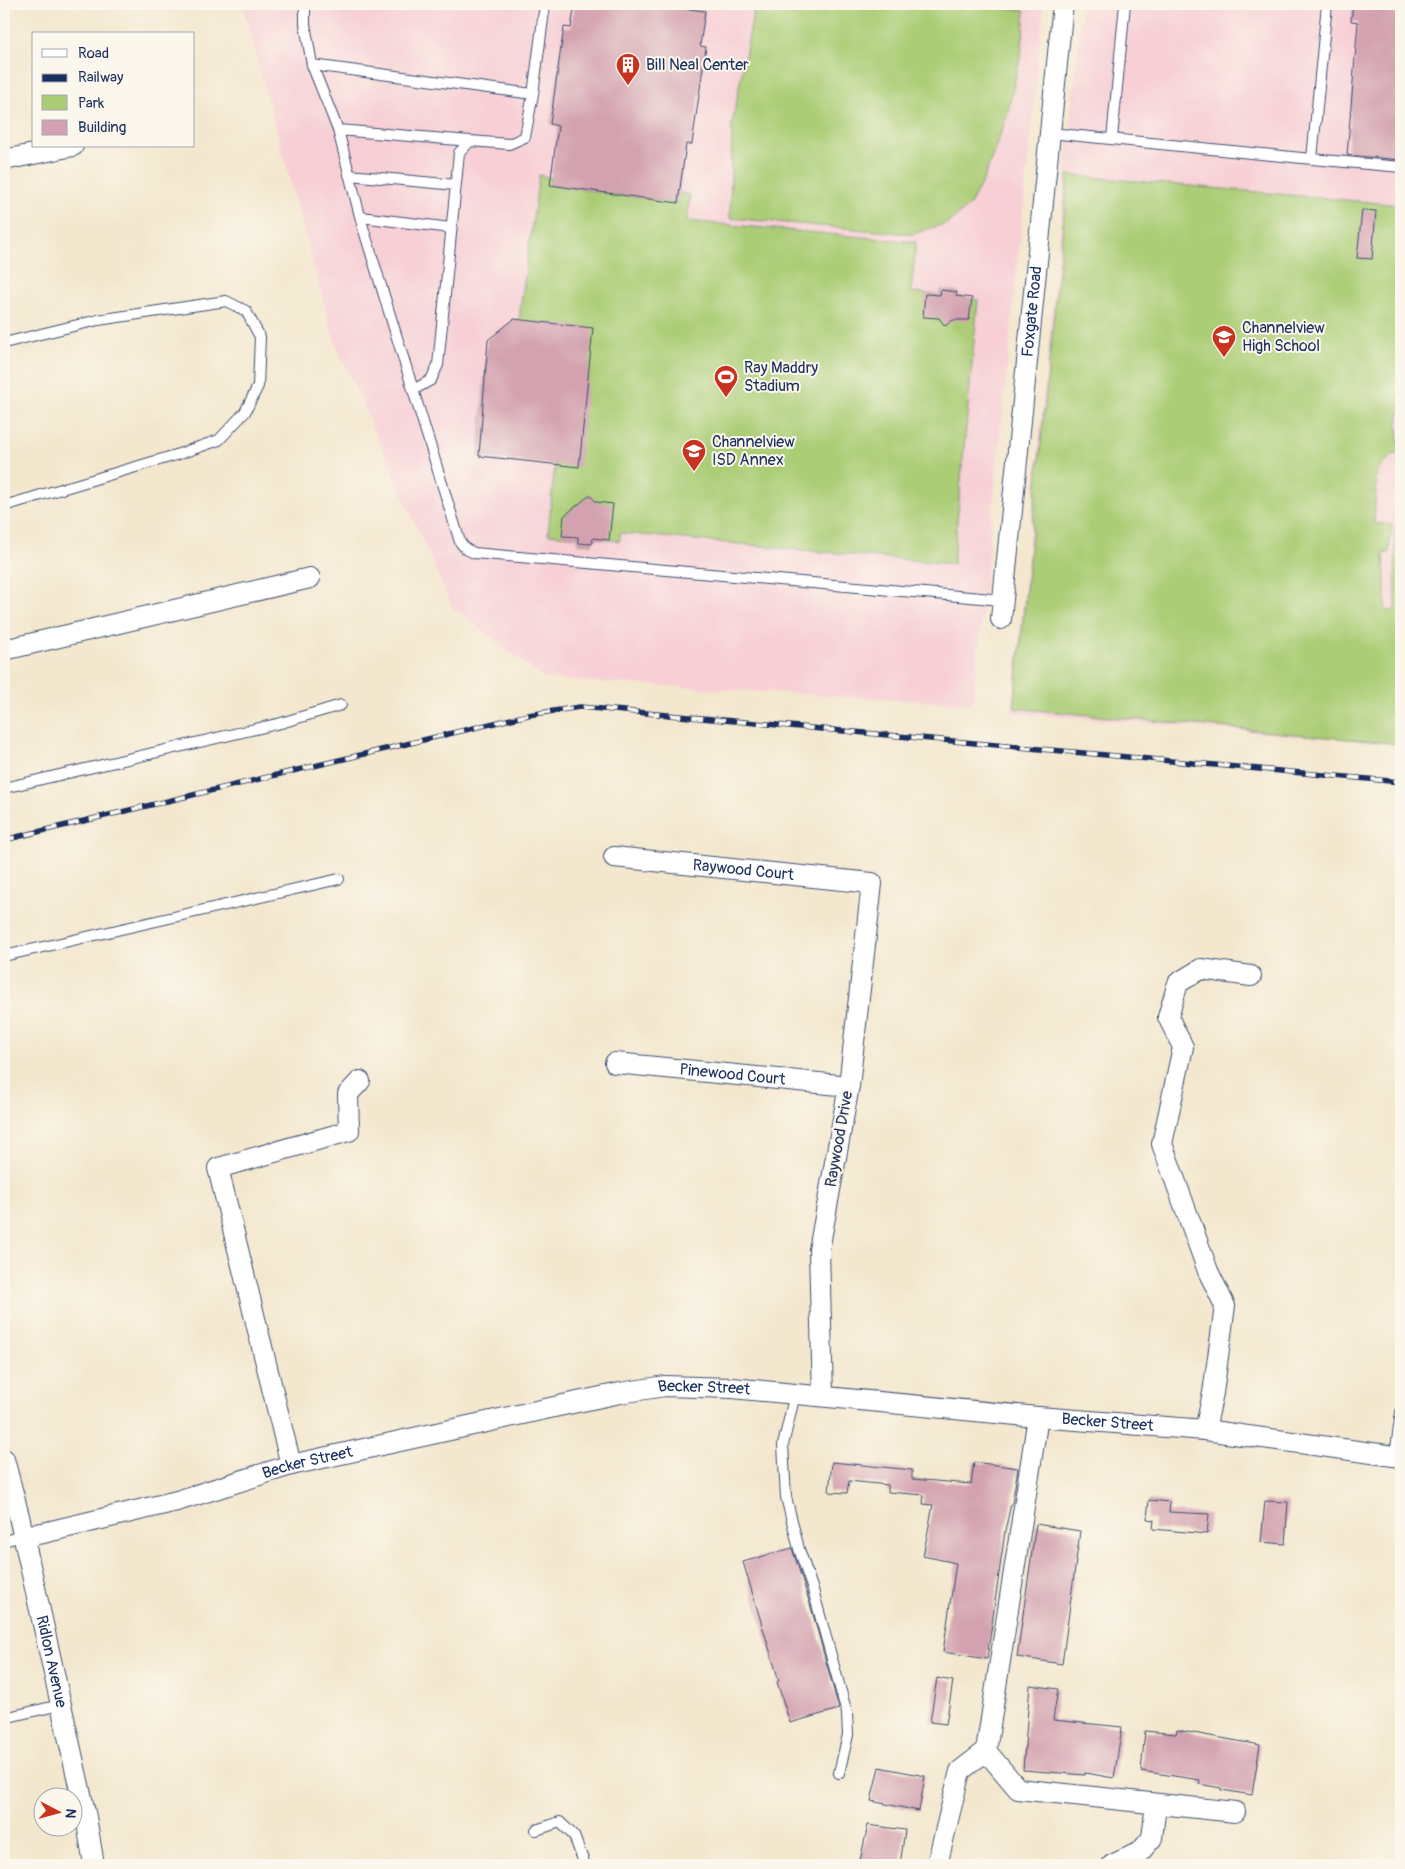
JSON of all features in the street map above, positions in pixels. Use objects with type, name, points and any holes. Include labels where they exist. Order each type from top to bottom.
[{"type":"street","name":"Foxgate Road","points":[[1002,610],[1063,4]]},
{"type":"street","points":[[4,160],[63,148]]},
{"type":"street","points":[[4,650],[310,578]]},
{"type":"street","name":"Raywood Court","points":[[614,857],[872,882]]},
{"type":"street","name":"Raywood Drive","points":[[823,1396],[818,1250],[849,1086],[872,882]]},
{"type":"street","points":[[1205,1430],[1213,1393],[1225,1306],[1208,1271],[1162,1144],[1184,1047],[1168,1017],[1178,983],[1201,969],[1251,976]]},
{"type":"street","name":"Pinewood Court","points":[[615,1063],[849,1086]]},
{"type":"street","points":[[291,1465],[218,1168],[349,1131],[348,1094],[360,1081]]},
{"type":"street","name":"Becker Street","points":[[13,1538],[43,1533],[177,1501],[291,1465],[576,1402],[665,1386],[732,1388],[1038,1418],[1205,1430],[1398,1456]]},
{"type":"street","points":[[937,1865],[960,1771],[986,1751],[1038,1418]]},
{"type":"street","name":"Ridlon Avenue","points":[[4,1459],[13,1538],[60,1705],[86,1817],[94,1865]]},
{"type":"street","points":[[986,1751],[1018,1789],[1234,1812]]},
{"type":"street","points":[[1112,1865],[1140,1852],[1152,1838],[1156,1804]]},
{"type":"lane","points":[[305,4],[305,24],[312,65],[338,130],[360,217],[460,542],[466,549],[474,553],[1002,610]]},
{"type":"lane","points":[[338,130],[509,144],[525,137],[533,94],[545,4]]},
{"type":"lane","points":[[1112,139],[1126,4]]},
{"type":"lane","points":[[1312,159],[1327,4]]},
{"type":"lane","points":[[312,65],[533,94]]},
{"type":"lane","points":[[1050,133],[1401,167]]},
{"type":"lane","points":[[413,390],[431,380],[438,365],[459,152],[470,141]]},
{"type":"lane","points":[[349,175],[456,185]]},
{"type":"lane","points":[[360,217],[451,228]]},
{"type":"lane","points":[[4,343],[98,320],[226,301],[246,311],[260,337],[258,386],[246,412],[219,440],[176,455],[4,506]]},
{"type":"lane","points":[[4,788],[281,723],[340,705]]},
{"type":"lane","points":[[4,956],[339,879]]},
{"type":"lane","points":[[795,1394],[783,1444],[786,1497],[799,1549],[813,1590],[847,1713],[848,1735],[839,1774]]},
{"type":"lane","points":[[1398,1456],[1401,1412]]},
{"type":"lane","points":[[4,1718],[60,1705]]},
{"type":"lane","points":[[536,1830],[560,1822],[574,1836],[585,1865]]},
{"type":"shaded area","name":"Channelview ISD Annex","points":[[242,4],[1044,4],[973,704],[545,679],[452,607],[333,337]]},
{"type":"shaded area","name":"Channelview High School","points":[[1082,4],[1401,4],[1401,744],[1012,713]]},
{"type":"green space","points":[[755,4],[985,4],[1025,11],[1022,49],[1007,116],[985,176],[970,205],[948,223],[912,234],[730,218],[732,124]]},
{"type":"green space","name":"Ray Maddry Stadium","points":[[539,175],[551,178],[550,185],[677,203],[679,193],[690,195],[687,221],[916,242],[911,292],[940,295],[941,290],[957,292],[956,296],[978,300],[953,564],[620,533],[620,541],[593,538],[592,544],[578,543],[578,537],[548,534],[555,464],[479,456],[488,340],[519,319]]},
{"type":"green space","name":"Channelview High School","points":[[1068,175],[1401,205],[1401,393],[1398,428],[1400,454],[1394,454],[1377,471],[1374,523],[1392,525],[1389,553],[1384,553],[1386,611],[1396,610],[1395,531],[1401,506],[1401,664],[1398,665],[1401,682],[1401,744],[1014,708]]},
{"type":"building","name":"Bill Neal Center","points":[[575,4],[653,4],[705,11],[700,46],[706,47],[692,144],[686,144],[678,203],[550,185],[558,126],[550,124],[564,27],[571,28]]},
{"type":"building","points":[[1353,4],[1401,4],[1401,160],[1347,155],[1358,22],[1351,21]]},
{"type":"building","points":[[1362,210],[1376,211],[1372,259],[1357,258]]},
{"type":"building","points":[[941,290],[957,292],[956,296],[972,298],[969,320],[953,320],[945,326],[939,318],[923,317],[925,294],[940,295]]},
{"type":"building","points":[[514,319],[593,328],[579,467],[479,456],[488,340]]},
{"type":"building","points":[[590,495],[596,502],[613,504],[609,540],[593,538],[592,544],[578,543],[578,537],[562,536],[564,516]]},
{"type":"building","points":[[832,1462],[912,1470],[912,1479],[971,1484],[974,1462],[1018,1468],[1005,1531],[987,1659],[943,1652],[956,1563],[923,1556],[933,1505],[923,1504],[924,1495],[888,1492],[888,1485],[849,1481],[847,1493],[829,1492]]},
{"type":"building","points":[[1149,1500],[1170,1502],[1169,1512],[1209,1514],[1207,1534],[1153,1529],[1154,1520],[1147,1519]]},
{"type":"building","points":[[1265,1501],[1288,1502],[1285,1544],[1261,1542]]},
{"type":"building","points":[[1036,1524],[1080,1531],[1062,1664],[1017,1657]]},
{"type":"building","points":[[792,1548],[811,1607],[839,1709],[790,1723],[743,1562]]},
{"type":"building","points":[[937,1678],[953,1681],[946,1724],[930,1722]]},
{"type":"building","points":[[1030,1685],[1058,1689],[1053,1720],[1122,1727],[1114,1778],[1085,1773],[1085,1775],[1023,1770]]},
{"type":"building","points":[[1177,1730],[1260,1745],[1252,1795],[1199,1784],[1200,1780],[1141,1771],[1145,1731],[1176,1734]]},
{"type":"building","points":[[879,1767],[925,1776],[919,1811],[871,1801]]},
{"type":"building","points":[[868,1825],[905,1830],[900,1865],[859,1865]]},
{"type":"railway","points":[[4,840],[528,715],[580,707],[1401,782]]},
{"type":"place","name":"Bill Neal Center","points":[[628,86]]},
{"type":"place","name":"Channelview High School","points":[[1224,358]]},
{"type":"place","name":"Ray Maddry Stadium","points":[[726,398]]},
{"type":"place","name":"Channelview ISD Annex","points":[[694,472]]}]
